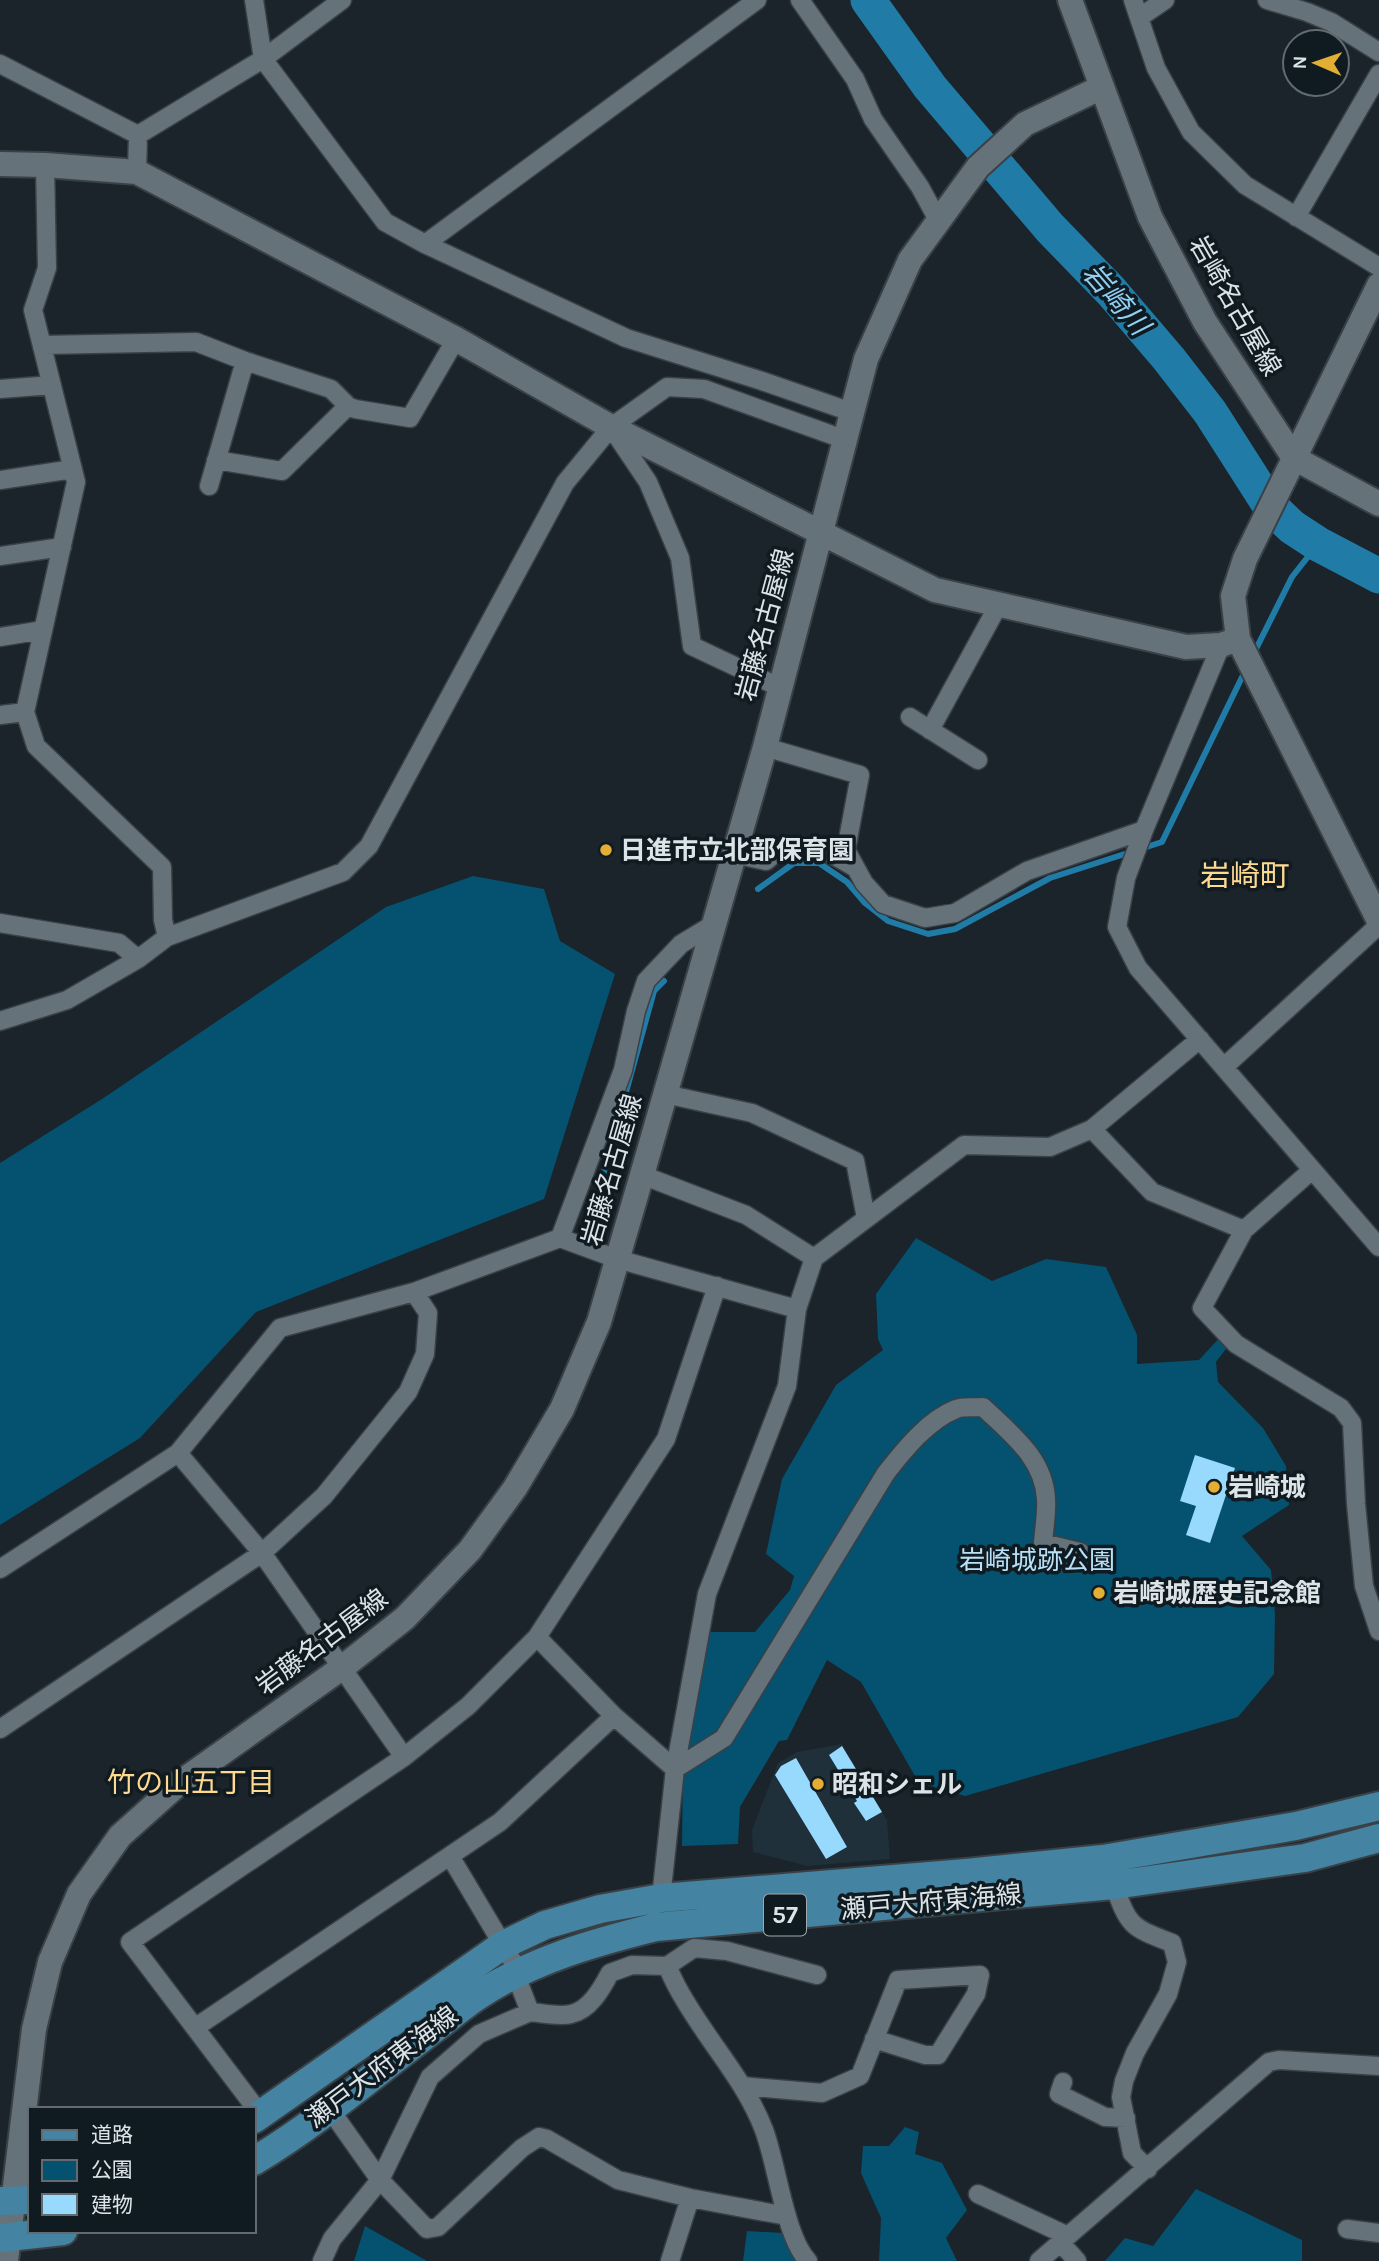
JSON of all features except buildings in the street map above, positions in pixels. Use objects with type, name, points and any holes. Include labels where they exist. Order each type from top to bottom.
[{"type":"main road","points":[[1070,0],[1100,88]]},
{"type":"main road","name":"岩藤名古屋線","points":[[5,2246],[14,2201],[34,2029],[50,1962],[79,1894],[120,1836],[178,1784],[342,1667],[405,1618],[470,1550],[515,1488],[562,1409],[599,1322],[666,1094],[765,747],[866,359],[910,260],[978,167],[1025,124],[1100,88]]},
{"type":"main road","name":"岩崎名古屋線","points":[[1100,88],[1150,217],[1205,322],[1290,467],[1379,504]]},
{"type":"main road","points":[[0,164],[137,172],[456,339],[611,427],[935,590],[1186,647],[1239,650]]},
{"type":"main road","points":[[1379,285],[1245,559],[1233,596],[1239,650],[1379,923]]},
{"type":"main road","name":"瀬戸大府東海線","points":[[257,2117],[503,1945],[545,1925],[600,1909],[661,1898],[1103,1860],[1296,1826],[1379,1806]]},
{"type":"main road","name":"瀬戸大府東海線","points":[[256,2160],[480,1994],[519,1972],[610,1939],[656,1927],[1114,1885],[1305,1858],[1379,1838]]},
{"type":"main road","points":[[5,2246],[55,2233]]},
{"type":"street","points":[[254,0],[263,59],[385,222],[425,244],[626,338],[854,413]]},
{"type":"street","points":[[138,135],[263,59],[342,0]]},
{"type":"street","points":[[425,244],[757,0]]},
{"type":"street","points":[[800,0],[855,79],[873,119],[920,187],[944,211]]},
{"type":"street","points":[[1165,0],[1136,8],[1156,68],[1191,132],[1245,185],[1379,267]]},
{"type":"street","points":[[1267,0],[1331,22],[1379,52]]},
{"type":"street","points":[[0,64],[138,135]]},
{"type":"street","points":[[1296,217],[1379,74]]},
{"type":"street","points":[[137,172],[138,135]]},
{"type":"street","points":[[45,165],[47,268],[33,310],[76,482],[25,712],[36,746],[162,867],[163,920],[167,937]]},
{"type":"street","points":[[42,345],[196,342],[331,389],[348,406],[410,418],[456,339]]},
{"type":"street","points":[[209,486],[245,361]]},
{"type":"street","points":[[0,389],[52,385]]},
{"type":"street","points":[[0,1021],[67,1000],[138,959],[167,937],[344,872],[369,846],[565,483],[611,427],[667,387],[704,389],[846,440]]},
{"type":"street","points":[[216,460],[282,471],[348,406]]},
{"type":"street","points":[[611,427],[648,482],[680,558],[692,646],[779,687]]},
{"type":"street","points":[[0,480],[73,469]]},
{"type":"street","points":[[0,556],[62,547]]},
{"type":"street","points":[[930,730],[999,604]]},
{"type":"street","points":[[0,636],[43,630]]},
{"type":"street","points":[[1239,650],[1142,836],[1126,878],[1117,927],[1138,968],[1379,1247]]},
{"type":"street","points":[[0,715],[25,712]]},
{"type":"street","points":[[910,717],[978,760]]},
{"type":"street","points":[[765,747],[860,775],[846,850],[864,883],[883,904],[925,918],[955,914],[1027,871],[1142,836]]},
{"type":"street","points":[[734,854],[766,861],[783,847],[806,846],[831,854],[855,867]]},
{"type":"street","points":[[0,923],[119,943],[138,959]]},
{"type":"street","points":[[1224,1067],[1379,923]]},
{"type":"street","points":[[560,1238],[623,1070],[636,1011],[646,981],[681,944],[714,924]]},
{"type":"street","points":[[661,1898],[675,1769],[707,1594],[787,1386],[797,1310],[814,1258],[964,1145],[1050,1147],[1092,1129],[1200,1039]]},
{"type":"street","points":[[666,1094],[752,1113],[855,1161],[866,1218]]},
{"type":"street","points":[[1092,1129],[1152,1192],[1244,1230]]},
{"type":"street","points":[[1312,1170],[1244,1230],[1202,1308],[1236,1344],[1341,1408],[1352,1423],[1356,1504],[1379,1632]]},
{"type":"street","points":[[642,1175],[746,1215],[814,1258]]},
{"type":"street","points":[[0,1569],[178,1453],[280,1328],[414,1292],[560,1238],[617,1259],[797,1310]]},
{"type":"street","points":[[250,2107],[196,2027],[130,1942],[404,1758],[468,1706],[537,1637],[666,1439],[717,1286]]},
{"type":"street","points":[[0,1729],[262,1553],[324,1496],[408,1392],[425,1354],[428,1313],[414,1292]]},
{"type":"street","points":[[675,1769],[724,1738],[886,1473],[926,1428],[957,1408],[983,1408],[1021,1444],[1038,1464],[1046,1499],[1043,1543],[1080,1552]]},
{"type":"street","points":[[178,1453],[262,1553],[404,1758]]},
{"type":"street","points":[[537,1637],[614,1716],[675,1769]]},
{"type":"street","points":[[196,2027],[500,1822],[614,1716]]},
{"type":"street","points":[[450,1856],[519,1972],[520,1986],[530,2012]]},
{"type":"street","points":[[1114,1885],[1125,1916],[1137,1930],[1172,1943],[1177,1962],[1168,1994],[1135,2053],[1121,2097],[1132,2153],[1148,2169]]},
{"type":"street","points":[[322,2261],[332,2239],[380,2180],[430,2077],[479,2034],[530,2012],[572,2014],[589,2004],[602,1989],[610,1973],[632,1965],[667,1966],[694,1948],[727,1951],[817,1975]]},
{"type":"street","points":[[667,1966],[684,1999],[752,2100],[765,2133],[787,2216],[801,2253],[808,2261]]},
{"type":"street","points":[[742,2086],[822,2093],[860,2076],[874,2039],[898,1980],[980,1975],[976,1994],[938,2055],[925,2055],[874,2039]]},
{"type":"street","points":[[1040,2261],[1269,2062],[1279,2060],[1379,2066]]},
{"type":"street","points":[[1063,2082],[1059,2094],[1105,2116],[1126,2118]]},
{"type":"street","points":[[329,2108],[380,2180],[427,2230],[438,2227],[522,2148],[539,2137],[618,2180],[690,2198],[787,2216]]},
{"type":"street","points":[[978,2194],[1064,2239],[1077,2261]]},
{"type":"street","points":[[670,2261],[690,2198]]},
{"type":"street","points":[[1347,2229],[1379,2234]]},
{"type":"shaded area","name":"昭和シェル","points":[[842,1744],[887,1820],[890,1859],[807,1866],[753,1852],[752,1830],[778,1763],[797,1752]]},
{"type":"green space","points":[[473,876],[544,889],[560,941],[615,974],[544,1199],[256,1312],[140,1438],[0,1525],[0,1163],[102,1099],[386,907]]},
{"type":"green space","name":"岩崎城跡公園","points":[[916,1238],[992,1281],[1046,1259],[1106,1267],[1137,1335],[1137,1364],[1199,1360],[1222,1335],[1235,1337],[1216,1362],[1218,1382],[1263,1428],[1286,1466],[1289,1505],[1242,1536],[1271,1570],[1275,1614],[1274,1674],[1238,1717],[965,1796],[919,1783],[861,1682],[827,1660],[787,1740],[779,1741],[740,1807],[738,1844],[682,1846],[683,1763],[706,1632],[755,1632],[790,1590],[794,1576],[766,1554],[782,1479],[836,1385],[883,1350],[878,1339],[876,1294]]},
{"type":"green space","points":[[905,2127],[919,2132],[915,2154],[942,2163],[967,2210],[946,2238],[957,2261],[879,2261],[881,2218],[861,2173],[863,2146],[889,2146]]},
{"type":"green space","points":[[1196,2189],[1302,2240],[1302,2261],[1105,2261],[1125,2238],[1153,2246]]},
{"type":"green space","points":[[365,2226],[427,2261],[354,2261]]},
{"type":"green space","points":[[747,2231],[783,2233],[796,2261],[743,2261]]},
{"type":"waterway","name":"岩崎川","points":[[868,0],[930,87],[1050,228],[1111,291],[1169,359],[1210,412],[1270,506],[1292,527],[1318,544],[1379,576]]},
{"type":"waterway","points":[[1253,655],[1292,577],[1318,544]]},
{"type":"waterway","points":[[758,889],[794,863],[819,863],[847,882],[865,903],[888,921],[928,934],[955,929],[1050,878],[1162,842],[1245,671]]},
{"type":"waterway","points":[[588,1229],[654,991],[664,981]]},
{"type":"place","name":"日進市立北部保育園","points":[[606,850]]},
{"type":"place","name":"岩崎城","points":[[1214,1487]]},
{"type":"place","name":"岩崎城歴史記念館","points":[[1099,1593]]},
{"type":"place","name":"昭和シェル","points":[[818,1784]]},
{"type":"district","name":"岩崎町","points":[[1245,876]]},
{"type":"district","name":"竹の山五丁目","points":[[191,1782]]}]
